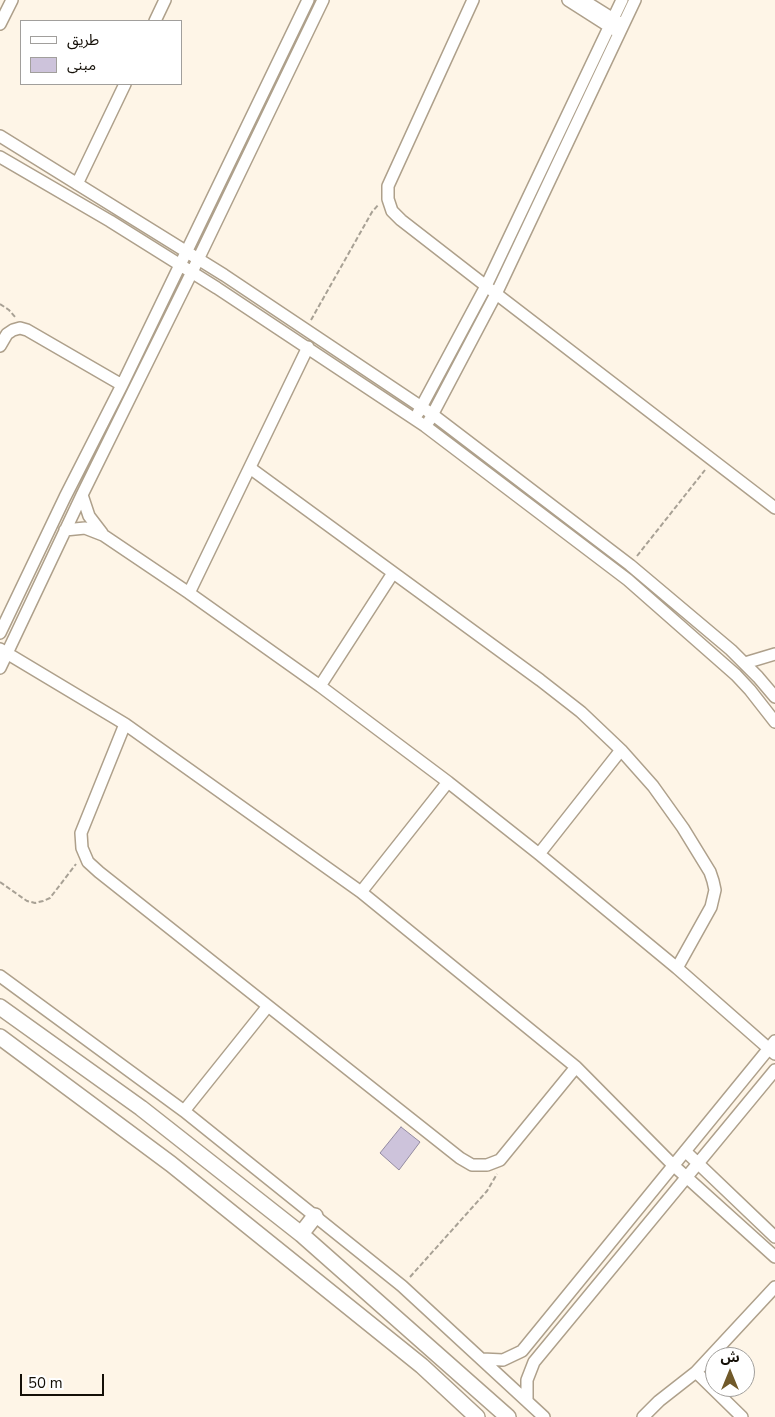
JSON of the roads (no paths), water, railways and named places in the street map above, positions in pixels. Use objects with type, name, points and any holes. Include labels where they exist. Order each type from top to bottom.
[{"type":"street","points":[[0,24],[12,0]]},
{"type":"street","points":[[155,20],[165,0]]},
{"type":"street","points":[[0,634],[308,0]]},
{"type":"street","points":[[0,668],[3,651],[198,260],[323,0]]},
{"type":"street","points":[[473,0],[392,175],[388,186],[388,199],[392,211],[496,294],[775,508]]},
{"type":"street","points":[[568,0],[622,30]]},
{"type":"street","points":[[584,0],[611,23]]},
{"type":"street","points":[[415,419],[486,286],[622,0]]},
{"type":"street","points":[[425,426],[496,294],[635,0]]},
{"type":"street","points":[[77,184],[125,85]]},
{"type":"street","points":[[0,136],[306,329],[432,414],[630,565],[745,663],[775,697]]},
{"type":"street","points":[[0,157],[110,221],[192,272],[425,426],[628,580],[736,675],[764,706],[775,722]]},
{"type":"street","points":[[0,346],[7,334],[20,328],[33,333],[122,385]]},
{"type":"street","points":[[189,593],[308,347]]},
{"type":"street","points":[[250,468],[581,712],[621,750],[653,786],[683,828],[714,880],[714,899],[711,908],[677,968]]},
{"type":"street","points":[[82,494],[89,516],[103,534]]},
{"type":"street","points":[[65,530],[84,528],[103,534],[320,686],[448,782],[539,854],[773,1048],[673,1165],[522,1351],[503,1360],[482,1359]]},
{"type":"street","points":[[320,686],[394,573]]},
{"type":"street","points":[[3,651],[125,724],[361,892],[576,1067],[673,1165],[775,1257]]},
{"type":"street","points":[[745,663],[775,654]]},
{"type":"street","points":[[125,724],[81,833],[84,854],[88,862],[460,1158],[472,1165],[486,1165],[500,1160],[576,1067]]},
{"type":"street","points":[[539,854],[621,750]]},
{"type":"street","points":[[361,892],[448,782]]},
{"type":"street","points":[[0,976],[184,1111],[402,1286],[544,1417]]},
{"type":"street","points":[[184,1111],[268,1006]]},
{"type":"street","points":[[0,1007],[141,1108],[301,1234],[508,1417]]},
{"type":"street","points":[[0,1037],[171,1164],[422,1366],[477,1417]]},
{"type":"street","points":[[527,1400],[527,1380],[534,1362],[775,1070]]},
{"type":"street","points":[[685,1151],[775,1237]]},
{"type":"street","points":[[301,1234],[315,1216]]},
{"type":"street","points":[[643,1417],[659,1401],[696,1372],[775,1287]]},
{"type":"street","points":[[696,1372],[742,1417]]}]
